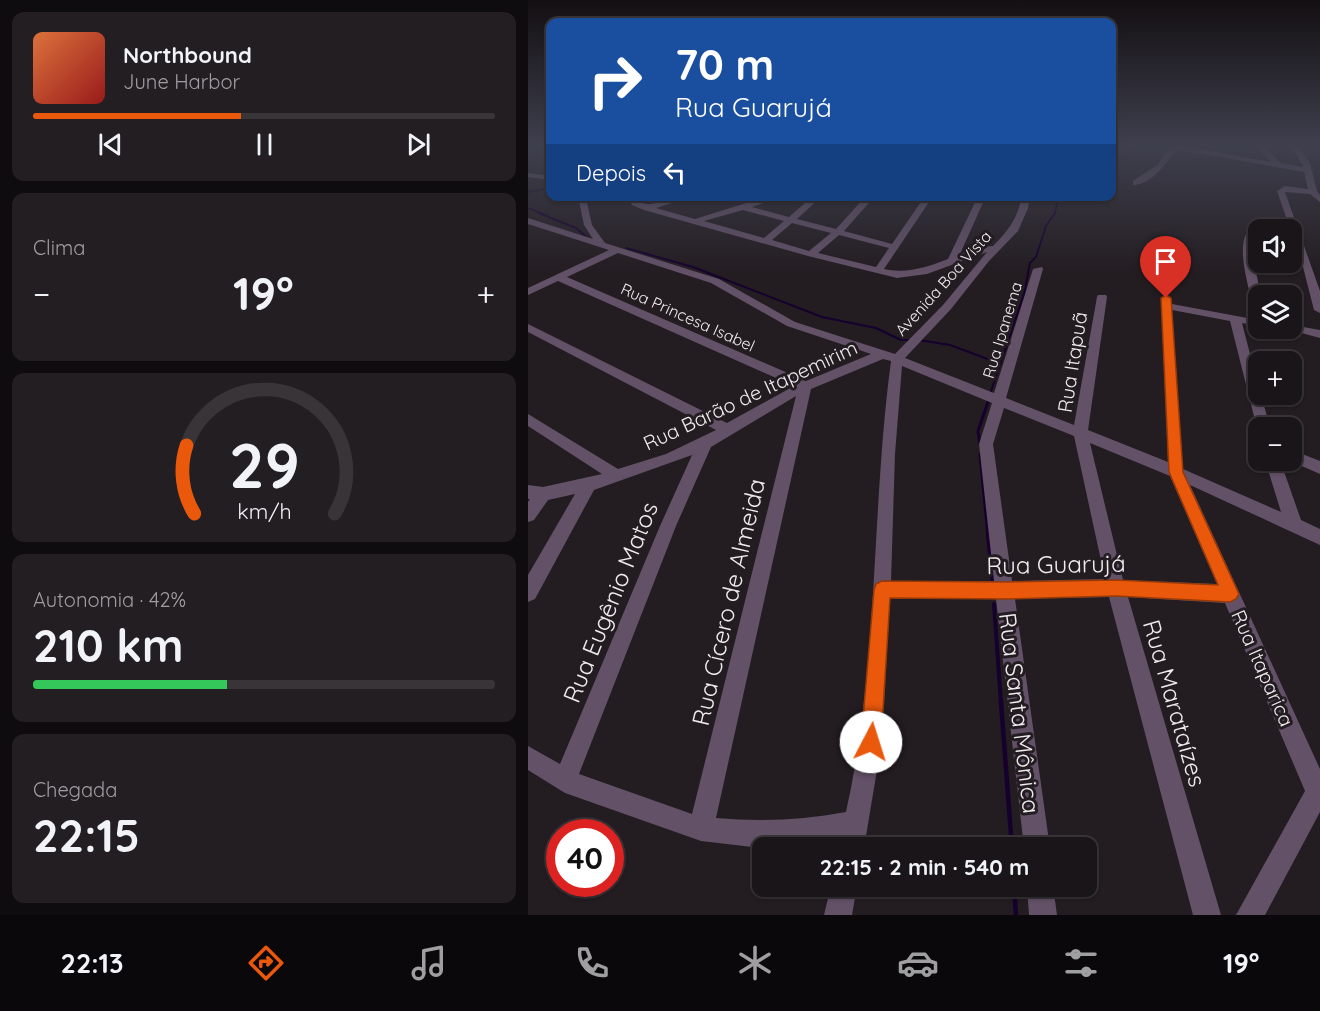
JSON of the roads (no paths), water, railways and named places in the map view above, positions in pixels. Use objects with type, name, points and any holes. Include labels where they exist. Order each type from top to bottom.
[{"type":"street","points":[[1283,190],[1281,191],[1306,261],[1320,310]]},
{"type":"street","points":[[1297,190],[1313,192],[1320,200]]},
{"type":"street","points":[[582,201],[588,225],[610,248]]},
{"type":"street","points":[[634,201],[647,208],[811,254],[897,274],[916,274],[953,259],[986,249],[996,249]]},
{"type":"street","points":[[647,208],[672,201]]},
{"type":"street","points":[[696,221],[763,201]]},
{"type":"street","points":[[766,241],[812,201]]},
{"type":"street","points":[[811,254],[838,232],[866,201]]},
{"type":"street","points":[[878,271],[926,201]]},
{"type":"street","points":[[953,259],[980,201]]},
{"type":"street","name":"Avenida Boa Vista","points":[[890,356],[947,308],[1015,229],[1025,201]]},
{"type":"street","points":[[743,207],[894,248]]},
{"type":"street","points":[[528,221],[715,281],[790,324],[890,356],[1176,472],[1320,537]]},
{"type":"street","points":[[1248,242],[1246,248],[1254,285]]},
{"type":"street","points":[[528,292],[610,248]]},
{"type":"street","points":[[1302,260],[1320,264]]},
{"type":"street","name":"Rua Ipanema","points":[[998,401],[1038,269]]},
{"type":"street","name":"Rua Princesa Isabel","points":[[557,277],[805,386]]},
{"type":"street","name":"Rua Itapuã","points":[[1080,433],[1102,297]]},
{"type":"street","name":"Rua Itaparica","points":[[1235,319],[1166,302],[1176,472],[1319,790]]},
{"type":"street","points":[[1248,321],[1235,319],[1260,417]]},
{"type":"street","points":[[528,327],[726,429]]},
{"type":"street","points":[[1302,331],[1320,334]]},
{"type":"street","points":[[853,837],[871,742],[882,590],[888,426],[891,403],[890,356]]},
{"type":"street","name":"Rua Barão de Itapemirim","points":[[536,493],[588,485],[671,458],[705,443],[805,386],[890,356]]},
{"type":"street","name":"Rua Cícero de Almeida","points":[[701,830],[805,386]]},
{"type":"street","name":"Rua Santa Mônica","points":[[998,401],[986,444],[1036,837]]},
{"type":"street","points":[[528,418],[617,476]]},
{"type":"street","name":"Rua Marataízes","points":[[1080,433],[1116,588],[1207,915]]},
{"type":"street","name":"Rua Eugênio Matos","points":[[565,781],[668,526],[705,443]]},
{"type":"street","points":[[1302,460],[1320,468]]},
{"type":"street","points":[[1276,471],[1294,525]]},
{"type":"street","points":[[528,593],[588,485]]},
{"type":"street","points":[[528,515],[536,493]]},
{"type":"street","name":"Rua Guarujá","points":[[882,590],[1005,591],[1116,588],[1230,594]]},
{"type":"street","points":[[532,765],[565,781],[701,830],[752,834],[806,832],[856,822]]},
{"type":"street","points":[[1250,915],[1319,790]]},
{"type":"street","points":[[838,915],[842,897]]},
{"type":"street","points":[[1041,897],[1043,915]]},
{"type":"waterway","points":[[528,192],[541,190]]},
{"type":"waterway","points":[[1055,214],[1057,201]]},
{"type":"waterway","points":[[528,208],[543,214]]},
{"type":"waterway","points":[[539,213],[576,228],[589,239]]},
{"type":"waterway","points":[[1000,364],[1024,294],[1030,263],[1036,257],[1046,226],[1055,213]]},
{"type":"waterway","points":[[626,248],[693,267],[822,317],[876,328],[901,340],[910,340]]},
{"type":"waterway","points":[[919,340],[950,345],[1000,364]]},
{"type":"waterway","points":[[987,403],[1000,364]]},
{"type":"waterway","points":[[980,444],[978,431],[988,402]]},
{"type":"waterway","points":[[980,454],[988,536]]},
{"type":"waterway","points":[[988,535],[993,584]]},
{"type":"waterway","points":[[994,604],[1001,704]]},
{"type":"waterway","points":[[1001,702],[1011,837]]},
{"type":"waterway","points":[[1015,897],[1016,915]]}]
